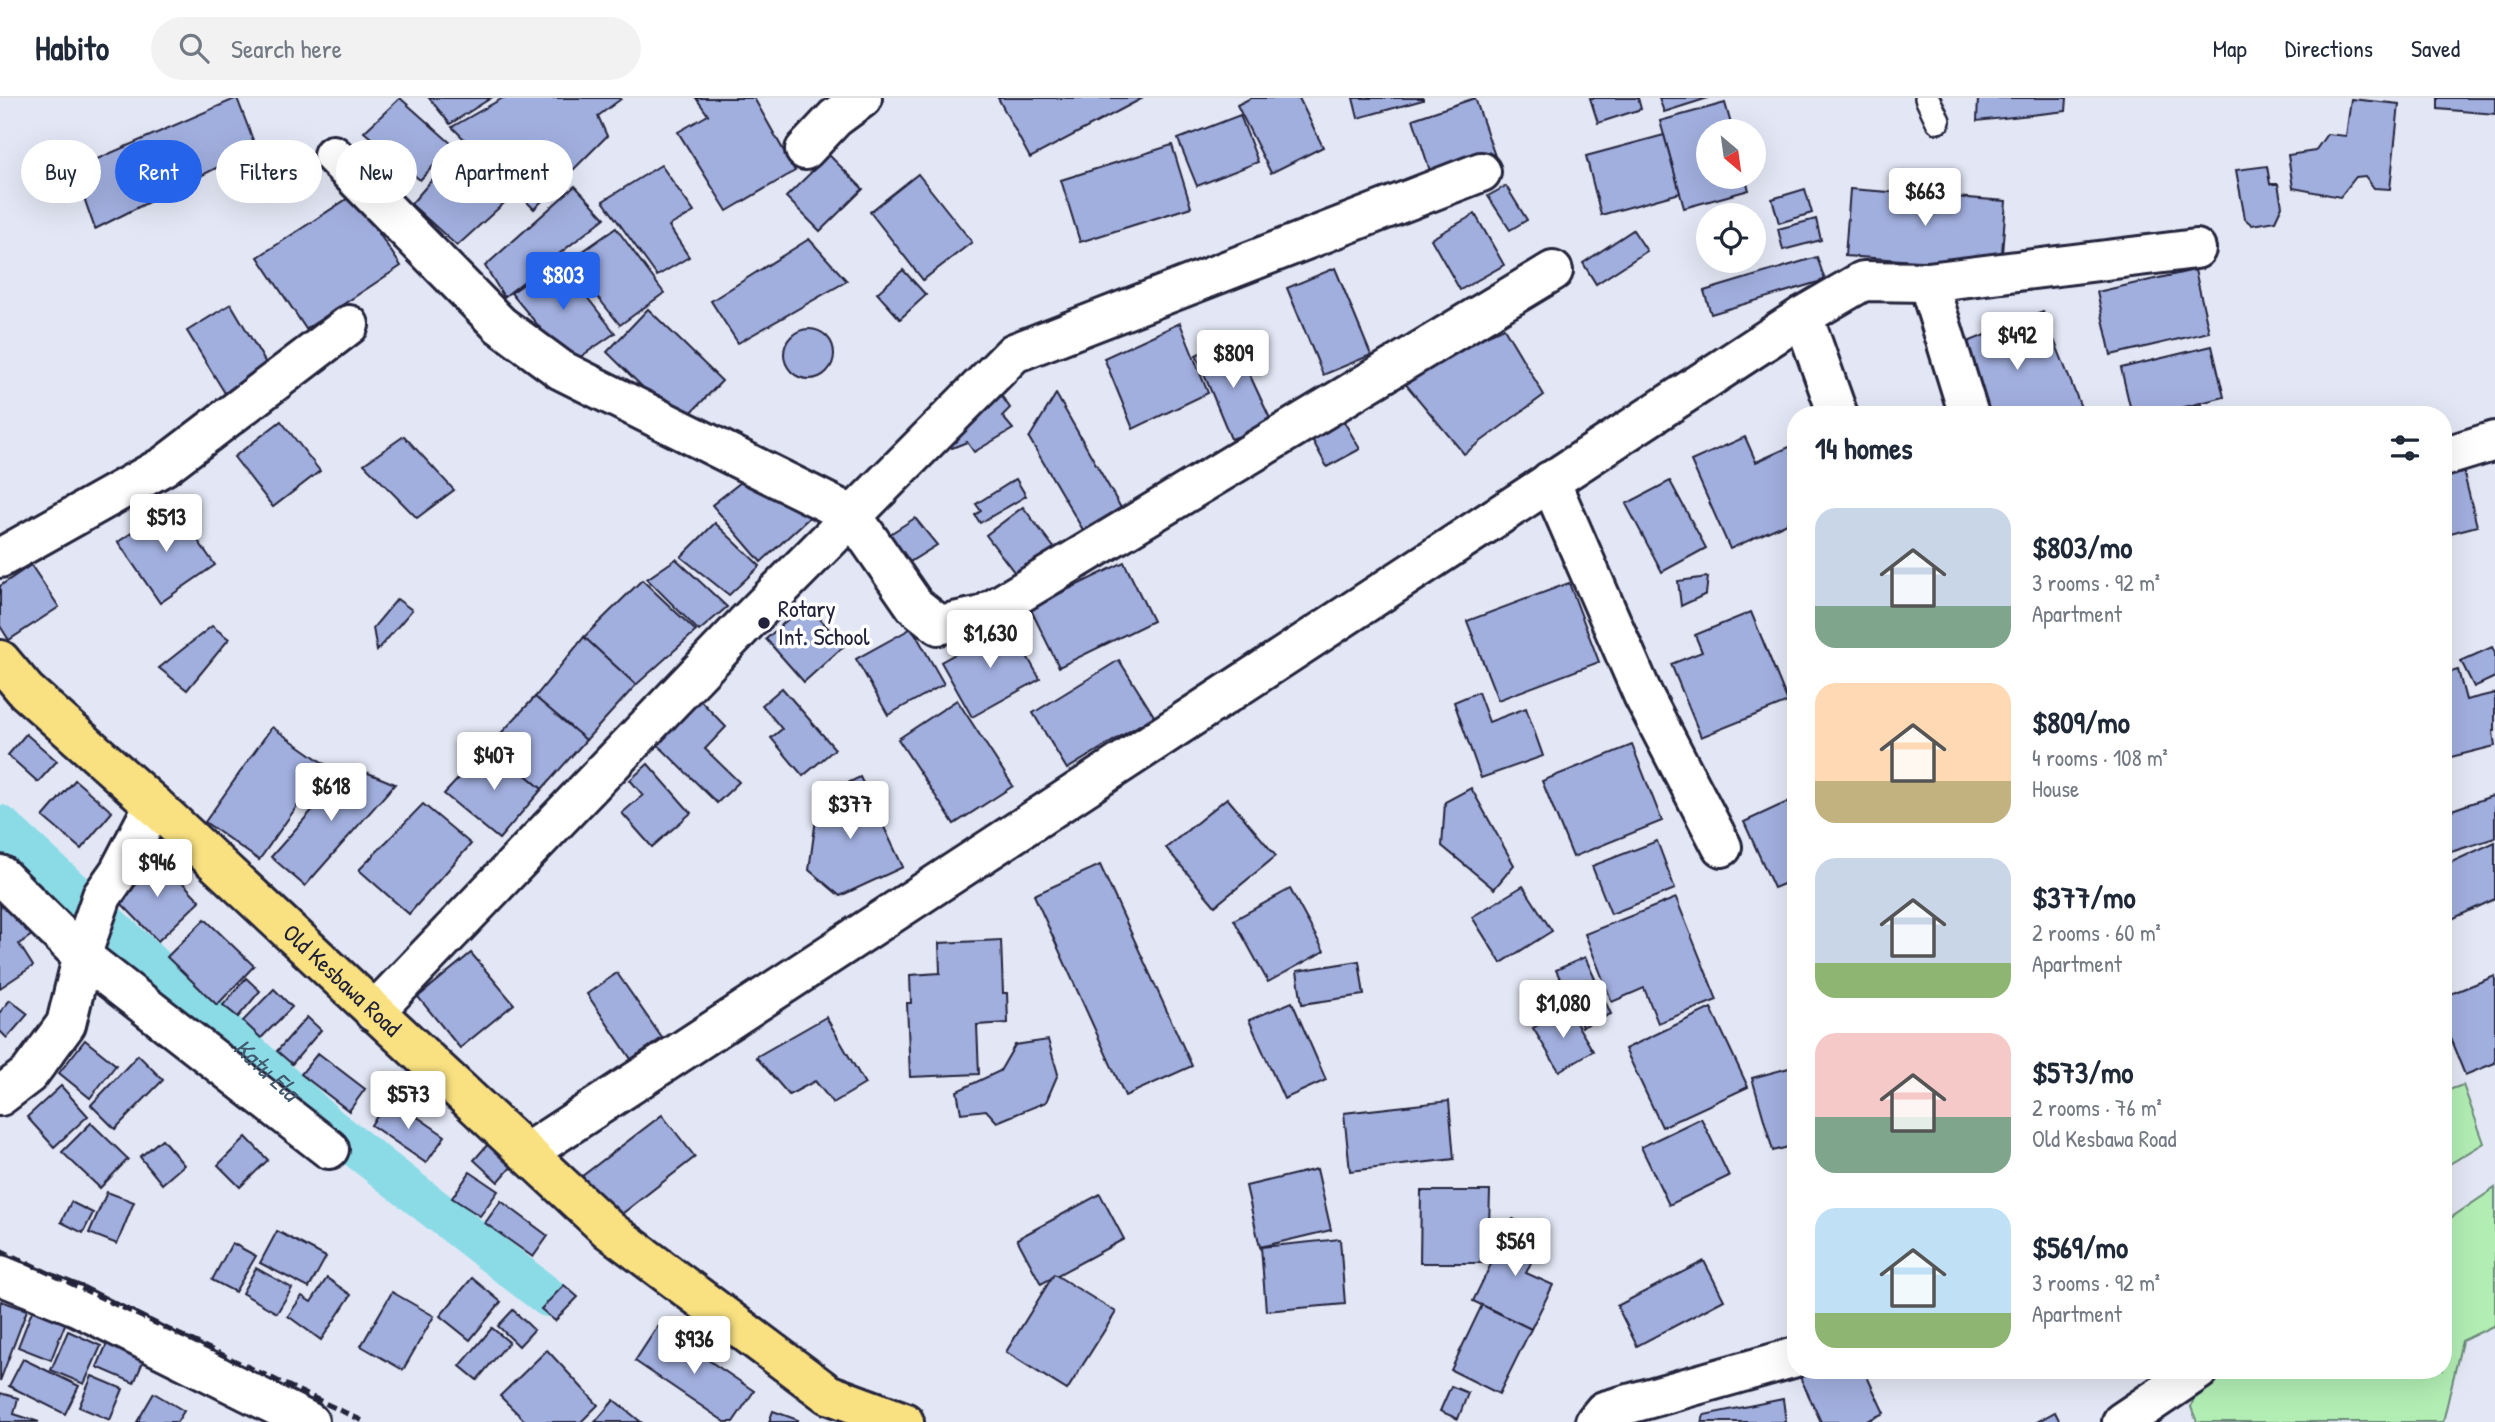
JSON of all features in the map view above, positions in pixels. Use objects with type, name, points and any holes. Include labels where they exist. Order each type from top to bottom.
[{"type":"main road","name":"Old Kesbawa Road","points":[[0,660],[26,691],[154,805],[609,1230],[828,1394],[904,1422]]},
{"type":"street","points":[[805,150],[835,118],[862,98]]},
{"type":"street","points":[[333,155],[500,325],[561,370],[852,515],[915,606],[939,625],[982,616],[1553,271]]},
{"type":"street","points":[[374,1012],[747,621],[1014,353],[1481,172]]},
{"type":"street","points":[[528,1152],[1550,481],[1803,316],[1863,281],[1928,282],[2196,250]]},
{"type":"street","points":[[1928,282],[1966,406]]},
{"type":"street","points":[[1803,316],[1835,406]]},
{"type":"street","points":[[0,558],[164,466],[349,325]]},
{"type":"street","points":[[2452,454],[2495,441]]},
{"type":"street","points":[[1550,481],[1643,695],[1722,847]]},
{"type":"street","points":[[0,1096],[29,1074],[66,1024],[102,896],[119,872],[154,805]]},
{"type":"street","points":[[0,874],[85,950],[329,1149]]},
{"type":"street","points":[[0,1275],[77,1306],[309,1422]]},
{"type":"street","points":[[1595,1422],[1604,1411],[1787,1360]]},
{"type":"street","points":[[2122,1422],[2186,1379]]},
{"type":"lane","points":[[1927,98],[1938,121]]},
{"type":"green space","points":[[2463,1085],[2484,1143],[2452,1163],[2452,1089]]},
{"type":"green space","points":[[2495,1188],[2495,1325],[2462,1341],[2443,1422],[2197,1422],[2191,1407],[2197,1387],[2209,1379],[2452,1379],[2452,1217]]},
{"type":"building","points":[[237,98],[253,140],[216,140],[216,168],[202,175],[202,140],[141,140]]},
{"type":"building","points":[[400,98],[447,140],[431,140],[431,168],[420,180],[417,177],[417,140],[373,140],[364,132]]},
{"type":"building","points":[[429,98],[491,98],[450,124]]},
{"type":"building","points":[[503,98],[621,99],[598,116],[607,136],[573,170],[573,140],[465,140],[452,127]]},
{"type":"building","points":[[696,98],[754,98],[795,171],[727,211],[678,132],[708,115]]},
{"type":"building","points":[[998,98],[1143,98],[1030,158]]},
{"type":"building","points":[[1251,98],[1299,98],[1323,147],[1271,173],[1237,105]]},
{"type":"building","points":[[1353,98],[1423,98],[1423,100],[1358,118]]},
{"type":"building","points":[[1475,98],[1496,159],[1433,180],[1413,119]]},
{"type":"building","points":[[1590,98],[1638,98],[1641,109],[1598,123]]},
{"type":"building","points":[[1659,98],[1708,98],[1664,112]]},
{"type":"building","points":[[1978,98],[2067,98],[2066,111],[1977,121]]},
{"type":"building","points":[[2438,98],[2495,98],[2495,114],[2438,109]]},
{"type":"building","points":[[2351,99],[2399,104],[2390,189],[2374,188],[2365,176],[2356,177],[2340,197],[2293,188],[2288,155],[2315,151],[2327,134],[2346,136]]},
{"type":"building","points":[[1725,103],[1730,119],[1696,119],[1696,189],[1749,190],[1684,208],[1660,121]]},
{"type":"building","points":[[1240,115],[1258,162],[1197,186],[1178,139]]},
{"type":"building","points":[[1664,135],[1680,193],[1601,215],[1586,156]]},
{"type":"building","points":[[1172,145],[1191,207],[1080,242],[1061,180]]},
{"type":"building","points":[[115,151],[115,203],[147,203],[95,229],[86,203],[101,203],[101,157]]},
{"type":"building","points":[[829,155],[863,189],[820,231],[786,197]]},
{"type":"building","points":[[661,165],[694,212],[669,226],[689,257],[657,276],[603,201]]},
{"type":"building","points":[[2267,166],[2270,184],[2278,184],[2282,206],[2275,221],[2252,225],[2245,219],[2236,170]]},
{"type":"building","points":[[918,174],[972,242],[923,280],[870,212]]},
{"type":"building","points":[[431,181],[431,203],[504,203],[457,246],[411,204],[417,203],[417,197]]},
{"type":"building","points":[[575,186],[605,218],[504,297],[485,266],[556,203],[573,203]]},
{"type":"building","points":[[1506,186],[1527,220],[1510,230],[1488,196]]},
{"type":"building","points":[[1805,189],[1812,213],[1779,223],[1772,199]]},
{"type":"building","points":[[1850,189],[2006,201],[2001,267],[1845,256]]},
{"type":"building","points":[[341,203],[358,203],[401,266],[306,329],[258,257]]},
{"type":"building","points":[[528,203],[540,203],[534,209]]},
{"type":"building","points":[[1475,214],[1504,265],[1460,290],[1431,239]]},
{"type":"building","points":[[1816,219],[1821,240],[1783,250],[1778,229]]},
{"type":"building","points":[[616,228],[664,293],[620,325],[569,261]]},
{"type":"building","points":[[1633,230],[1647,251],[1596,284],[1583,263]]},
{"type":"building","points":[[809,239],[847,281],[738,343],[711,301]]},
{"type":"building","points":[[1817,257],[1825,280],[1711,314],[1704,291]]},
{"type":"building","points":[[558,260],[615,333],[570,364],[511,293]]},
{"type":"building","points":[[1335,268],[1371,355],[1323,375],[1287,288]]},
{"type":"building","points":[[903,270],[926,295],[900,319],[877,293]]},
{"type":"building","points":[[2195,270],[2209,332],[2111,355],[2097,292]]},
{"type":"building","points":[[231,304],[274,377],[231,403],[187,331]]},
{"type":"building","points":[[648,309],[722,381],[680,424],[607,352]]},
{"type":"building","points":[[2043,312],[2080,406],[1973,406],[1950,349]]},
{"type":"building","points":[[1180,323],[1208,393],[1133,429],[1104,358]]},
{"type":"building","points":[[1504,328],[1544,395],[1464,454],[1398,375]]},
{"type":"building","points":[[809,329],[826,337],[834,354],[826,371],[809,379],[792,371],[784,354],[792,337]]},
{"type":"building","points":[[1232,337],[1273,425],[1231,439],[1196,355]]},
{"type":"building","points":[[2212,346],[2224,397],[2188,406],[2130,406],[2121,368]]},
{"type":"building","points":[[1056,394],[1121,508],[1083,530],[1029,438]]},
{"type":"building","points":[[1001,395],[1010,408],[1002,416],[1013,429],[974,452],[967,442],[952,448],[942,436]]},
{"type":"building","points":[[1343,420],[1360,449],[1327,467],[1312,439]]},
{"type":"building","points":[[281,421],[320,471],[273,507],[234,457]]},
{"type":"building","points":[[404,436],[454,490],[417,518],[364,464]]},
{"type":"building","points":[[1745,437],[1756,462],[1787,448],[1787,523],[1730,549],[1691,461]]},
{"type":"building","points":[[2463,470],[2477,526],[2452,533],[2452,473]]},
{"type":"building","points":[[755,471],[811,516],[761,562],[712,505]]},
{"type":"building","points":[[1016,479],[1026,496],[980,523],[975,515],[981,511],[976,504]]},
{"type":"building","points":[[1670,481],[1706,548],[1662,572],[1626,504]]},
{"type":"building","points":[[173,505],[215,565],[160,603],[118,542]]},
{"type":"building","points":[[1023,507],[1055,549],[1018,577],[986,535]]},
{"type":"building","points":[[915,518],[937,545],[908,563],[890,534]]},
{"type":"building","points":[[715,523],[760,566],[729,595],[681,557]]},
{"type":"building","points":[[676,559],[727,607],[699,631],[647,579]]},
{"type":"building","points":[[1124,562],[1153,621],[1059,667],[1030,608]]},
{"type":"building","points":[[31,565],[59,607],[9,640],[0,626],[0,586]]},
{"type":"building","points":[[1708,577],[1706,594],[1681,606],[1678,581]]},
{"type":"building","points":[[642,580],[696,631],[636,685],[584,637]]},
{"type":"building","points":[[1569,583],[1599,662],[1498,700],[1467,621]]},
{"type":"building","points":[[397,599],[412,610],[377,651],[373,628]]},
{"type":"building","points":[[806,603],[844,646],[804,682],[766,639]]},
{"type":"building","points":[[1751,612],[1787,702],[1701,737],[1671,664],[1702,652],[1695,635]]},
{"type":"building","points":[[1009,624],[1040,679],[972,717],[941,662]]},
{"type":"building","points":[[212,626],[229,639],[187,690],[159,668]]},
{"type":"building","points":[[912,628],[944,684],[888,715],[856,659]]},
{"type":"building","points":[[584,637],[636,685],[586,740],[535,697]]},
{"type":"building","points":[[2492,647],[2495,653],[2495,677],[2474,687],[2461,661]]},
{"type":"building","points":[[1119,660],[1154,716],[1067,769],[1033,713]]},
{"type":"building","points":[[2458,670],[2466,700],[2495,693],[2495,746],[2452,757],[2452,672]]},
{"type":"building","points":[[782,688],[835,749],[803,776],[771,738],[782,729],[762,705]]},
{"type":"building","points":[[1478,692],[1489,722],[1526,708],[1543,756],[1481,778],[1454,702]]},
{"type":"building","points":[[535,697],[586,740],[542,789],[490,745]]},
{"type":"building","points":[[700,700],[726,727],[705,749],[739,782],[717,803],[657,744]]},
{"type":"building","points":[[957,700],[1013,786],[954,824],[898,739]]},
{"type":"building","points":[[272,727],[326,765],[259,860],[205,822]]},
{"type":"building","points":[[26,734],[57,761],[38,782],[8,755]]},
{"type":"building","points":[[490,745],[542,789],[499,839],[444,794]]},
{"type":"building","points":[[1632,745],[1662,821],[1573,857],[1542,781]]},
{"type":"building","points":[[648,764],[691,813],[652,847],[622,813],[643,795],[630,780]]},
{"type":"building","points":[[351,766],[395,784],[305,886],[271,857]]},
{"type":"building","points":[[860,777],[903,867],[840,896],[809,870],[819,797]]},
{"type":"building","points":[[75,780],[112,812],[81,849],[43,817]]},
{"type":"building","points":[[1471,788],[1514,865],[1494,889],[1442,846],[1445,802]]},
{"type":"building","points":[[2495,795],[2495,838],[2452,852],[2452,810]]},
{"type":"building","points":[[1227,798],[1276,856],[1215,906],[1166,848]]},
{"type":"building","points":[[1787,802],[1787,883],[1774,888],[1744,822]]},
{"type":"building","points":[[423,804],[471,844],[409,914],[359,870]]},
{"type":"building","points":[[1657,841],[1675,889],[1611,914],[1592,866]]},
{"type":"building","points":[[2495,842],[2495,899],[2452,919],[2452,862]]},
{"type":"building","points":[[157,856],[200,901],[158,941],[115,897]]},
{"type":"building","points":[[1100,865],[1192,1066],[1125,1096],[1034,895]]},
{"type":"building","points":[[1523,886],[1552,931],[1501,963],[1472,917]]},
{"type":"building","points":[[1290,889],[1324,951],[1268,982],[1234,920]]},
{"type":"building","points":[[0,893],[36,932],[19,944],[33,966],[0,988]]},
{"type":"building","points":[[1676,898],[1717,1000],[1658,1023],[1644,988],[1612,1002],[1585,934]]},
{"type":"building","points":[[205,919],[254,966],[217,1005],[167,957]]},
{"type":"building","points":[[1001,940],[1003,993],[1007,993],[1008,1023],[977,1025],[979,1074],[910,1077],[907,1003],[911,1003],[910,975],[940,973],[939,943]]},
{"type":"building","points":[[471,953],[514,1004],[460,1048],[418,997]]},
{"type":"building","points":[[1585,957],[1611,1014],[1582,1027],[1556,970]]},
{"type":"building","points":[[1359,961],[1364,995],[1302,1004],[1297,971]]},
{"type":"building","points":[[617,973],[662,1038],[631,1059],[587,994]]},
{"type":"building","points":[[2495,976],[2495,1063],[2465,1075],[2452,1043],[2452,993]]},
{"type":"building","points":[[246,978],[260,991],[238,1017],[223,1005]]},
{"type":"building","points":[[274,989],[292,1007],[261,1038],[243,1021]]},
{"type":"building","points":[[10,1000],[28,1014],[7,1038],[0,1031],[0,1012]]},
{"type":"building","points":[[1292,1002],[1326,1080],[1284,1099],[1249,1020]]},
{"type":"building","points":[[1567,1008],[1593,1051],[1559,1071],[1533,1028]]},
{"type":"building","points":[[1711,1008],[1748,1087],[1662,1127],[1625,1049]]},
{"type":"building","points":[[307,1017],[321,1030],[292,1064],[277,1051]]},
{"type":"building","points":[[826,1017],[865,1084],[833,1103],[815,1081],[789,1095],[756,1057]]},
{"type":"building","points":[[85,1040],[116,1065],[90,1098],[59,1073]]},
{"type":"building","points":[[1048,1040],[1058,1074],[1046,1102],[997,1122],[986,1110],[961,1113],[957,1091],[1000,1071],[1015,1045]]},
{"type":"building","points":[[318,1053],[365,1089],[349,1111],[301,1074]]},
{"type":"building","points":[[138,1055],[163,1080],[115,1129],[91,1105]]},
{"type":"building","points":[[1787,1068],[1787,1147],[1773,1151],[1752,1078]]},
{"type":"building","points":[[61,1086],[88,1116],[54,1147],[27,1117]]},
{"type":"building","points":[[390,1098],[445,1136],[426,1163],[371,1125]]},
{"type":"building","points":[[1449,1101],[1454,1159],[1350,1171],[1344,1113]]},
{"type":"building","points":[[662,1115],[695,1157],[614,1220],[581,1177]]},
{"type":"building","points":[[1701,1118],[1729,1176],[1669,1205],[1641,1147]]},
{"type":"building","points":[[91,1123],[128,1159],[100,1188],[62,1152]]},
{"type":"building","points":[[246,1137],[268,1160],[240,1187],[218,1165]]},
{"type":"building","points":[[162,1139],[184,1165],[162,1184],[140,1157]]},
{"type":"building","points":[[489,1143],[513,1165],[498,1182],[474,1160]]},
{"type":"building","points":[[1317,1169],[1331,1230],[1260,1247],[1246,1186]]},
{"type":"building","points":[[470,1172],[498,1191],[480,1216],[452,1198]]},
{"type":"building","points":[[1421,1191],[1490,1191],[1488,1263],[1420,1263]]},
{"type":"building","points":[[107,1192],[134,1202],[117,1244],[89,1233]]},
{"type":"building","points":[[1100,1194],[1124,1239],[1041,1284],[1017,1239]]},
{"type":"building","points":[[501,1201],[548,1236],[533,1257],[485,1223]]},
{"type":"building","points":[[71,1202],[93,1213],[83,1233],[61,1222]]},
{"type":"building","points":[[1513,1219],[1544,1235],[1526,1273],[1553,1285],[1531,1329],[1473,1301]]},
{"type":"building","points":[[277,1231],[326,1257],[309,1288],[260,1263]]},
{"type":"building","points":[[1340,1239],[1345,1304],[1266,1311],[1261,1247]]},
{"type":"building","points":[[232,1243],[256,1256],[235,1292],[212,1280]]},
{"type":"building","points":[[1704,1261],[1724,1300],[1637,1346],[1617,1306]]},
{"type":"building","points":[[256,1268],[292,1288],[277,1313],[242,1293]]},
{"type":"building","points":[[1054,1274],[1116,1312],[1067,1390],[1006,1352]]},
{"type":"building","points":[[327,1278],[351,1295],[321,1340],[288,1316],[302,1296],[311,1302]]},
{"type":"building","points":[[472,1278],[501,1302],[470,1340],[440,1316]]},
{"type":"building","points":[[564,1285],[578,1297],[555,1321],[541,1309]]},
{"type":"building","points":[[392,1292],[434,1316],[403,1370],[361,1346]]},
{"type":"building","points":[[1,1301],[27,1310],[0,1381],[0,1305]]},
{"type":"building","points":[[36,1301],[69,1314],[51,1360],[18,1347]]},
{"type":"building","points":[[1482,1305],[1531,1329],[1499,1394],[1451,1370]]},
{"type":"building","points":[[513,1310],[534,1330],[519,1346],[498,1326]]},
{"type":"building","points":[[658,1326],[754,1391],[733,1422],[725,1422],[635,1361]]},
{"type":"building","points":[[492,1328],[509,1342],[477,1380],[460,1366]]},
{"type":"building","points":[[68,1331],[101,1346],[84,1384],[51,1370]]},
{"type":"building","points":[[111,1334],[148,1350],[134,1383],[97,1367]]},
{"type":"building","points":[[547,1350],[598,1405],[581,1422],[526,1422],[500,1396]]},
{"type":"building","points":[[23,1359],[79,1386],[65,1414],[9,1386]]},
{"type":"building","points":[[92,1376],[123,1389],[110,1420],[79,1407]]},
{"type":"building","points":[[1801,1379],[1868,1379],[1884,1413],[1865,1422],[1821,1422]]},
{"type":"building","points":[[1451,1386],[1468,1393],[1458,1419],[1440,1411]]},
{"type":"building","points":[[0,1393],[18,1398],[14,1414],[39,1422],[0,1422]]},
{"type":"building","points":[[154,1393],[184,1411],[177,1422],[137,1422]]},
{"type":"building","points":[[1783,1399],[1786,1422],[1702,1422],[1704,1415]]},
{"type":"building","points":[[614,1400],[641,1422],[595,1422]]},
{"type":"building","points":[[773,1411],[798,1420],[769,1422]]},
{"type":"building","points":[[2055,1412],[2060,1422],[2037,1422]]},
{"type":"waterway","name":"Katu Ela","points":[[0,825],[328,1126],[548,1297]]},
{"type":"railway","points":[[0,1250],[365,1422]]},
{"type":"place","name":"Rotary Int. School","points":[[764,623]]}]
